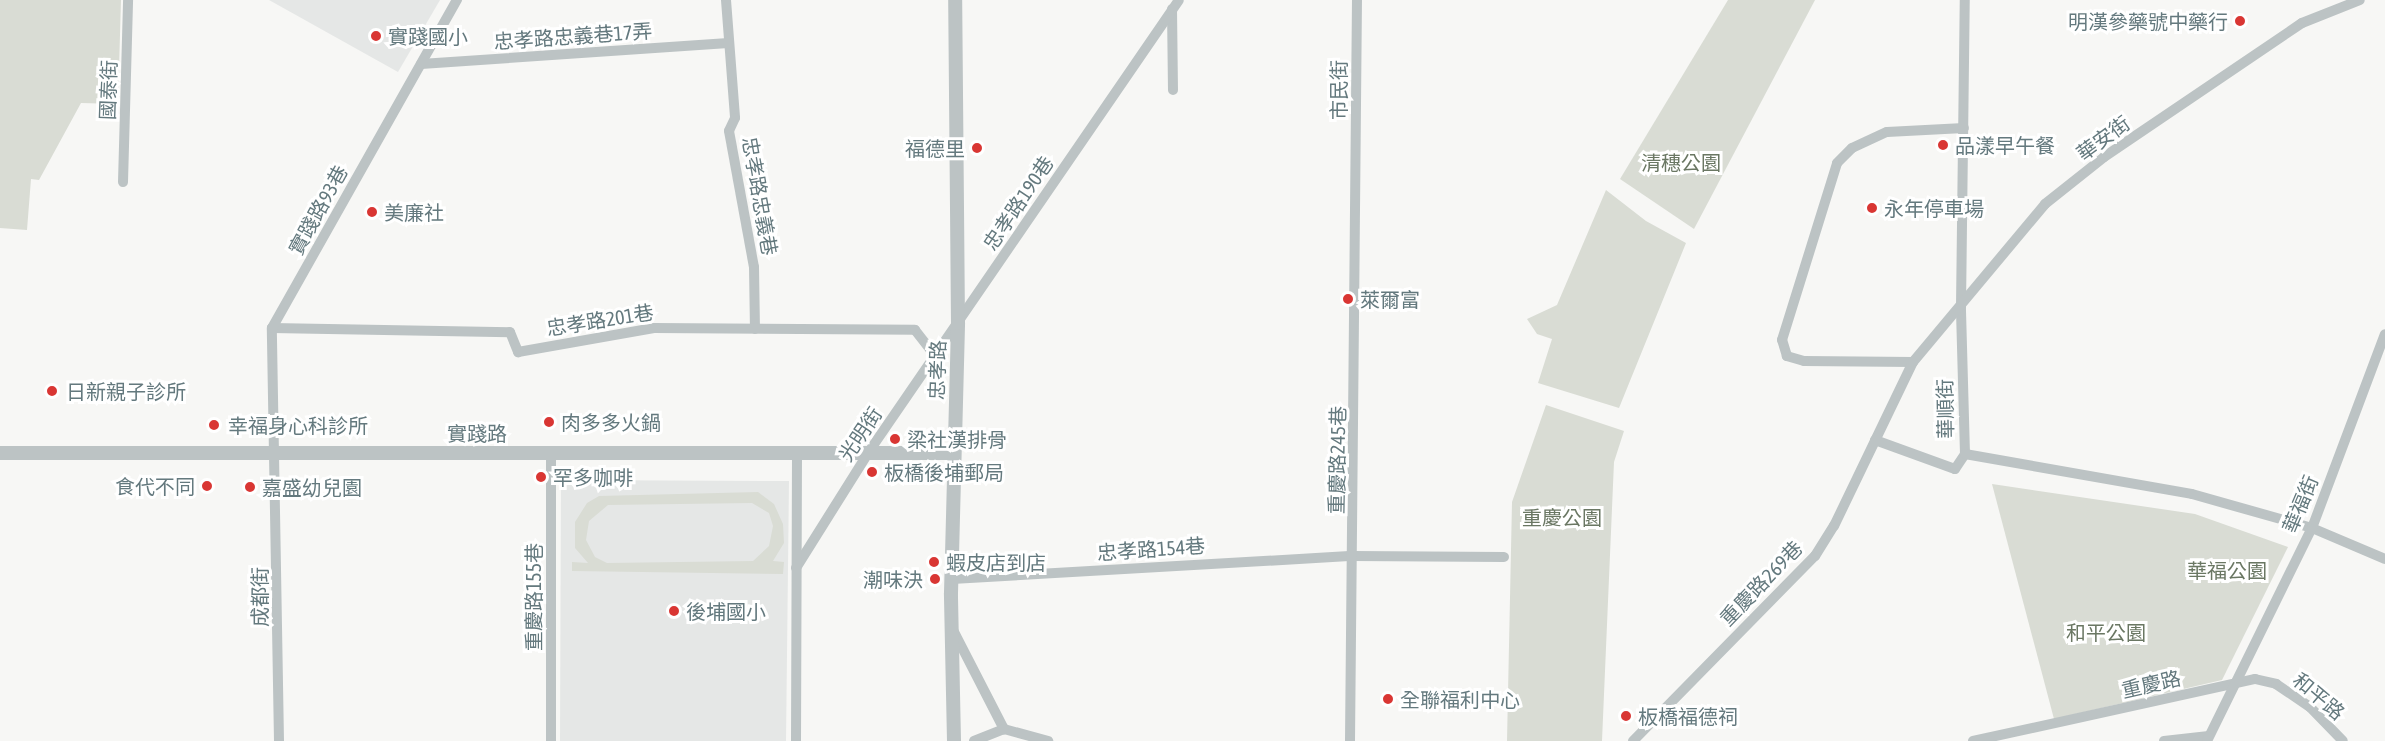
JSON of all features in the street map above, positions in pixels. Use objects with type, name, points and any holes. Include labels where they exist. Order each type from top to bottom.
[{"type":"street","name":"國泰街","points":[[123,182],[128,0]]},
{"type":"street","name":"實踐路93巷","points":[[272,328],[457,0]]},
{"type":"street","name":"忠孝路忠義巷","points":[[726,0],[735,118],[729,131],[754,267],[755,329]]},
{"type":"street","name":"忠孝路","points":[[954,741],[951,627],[953,453],[958,323],[955,0]]},
{"type":"street","name":"忠孝路190巷","points":[[958,323],[1172,6],[1179,0]]},
{"type":"street","name":"市民街","points":[[1356,180],[1357,0]]},
{"type":"street","name":"華順街","points":[[1965,0],[1961,307],[1965,454],[2192,494],[2312,528],[2385,559]]},
{"type":"street","name":"華安街","points":[[1913,362],[2045,204],[2104,157],[2302,22],[2360,0]]},
{"type":"street","points":[[1172,6],[1173,90]]},
{"type":"street","name":"忠孝路忠義巷17弄","points":[[421,64],[728,43]]},
{"type":"street","points":[[1913,362],[1804,361],[1787,356],[1782,340],[1837,164],[1852,148],[1887,132],[1964,128]]},
{"type":"street","name":"重慶路245巷","points":[[1350,741],[1356,180]]},
{"type":"street","name":"光明街","points":[[796,568],[868,453],[958,323]]},
{"type":"street","points":[[272,328],[276,453]]},
{"type":"street","name":"忠孝路201巷","points":[[272,328],[510,332],[518,352],[654,328],[915,330],[935,356]]},
{"type":"street","name":"華福街","points":[[2234,682],[2312,528],[2385,334]]},
{"type":"street","name":"重慶路269巷","points":[[1633,741],[1719,650],[1797,579],[1815,556],[1913,362]]},
{"type":"street","points":[[1875,440],[1955,469],[1965,454]]},
{"type":"street","name":"實踐路","points":[[0,453],[953,453]]},
{"type":"street","name":"成都街","points":[[276,453],[279,741]]},
{"type":"street","name":"重慶路155巷","points":[[551,453],[551,741]]},
{"type":"street","points":[[796,741],[797,453]]},
{"type":"street","name":"忠孝路154巷","points":[[952,579],[1353,556],[1504,557]]},
{"type":"street","points":[[951,627],[1004,729]]},
{"type":"street","name":"和平路","points":[[2234,682],[2255,679],[2276,684],[2310,707],[2343,741]]},
{"type":"street","points":[[2164,741],[2208,739],[2234,682]]},
{"type":"street","name":"重慶路","points":[[1973,741],[2234,682]]},
{"type":"street","points":[[974,741],[1004,729],[1048,741]]},
{"type":"shaded area","name":"實踐國小","points":[[269,0],[440,0],[398,72]]},
{"type":"shaded area","name":"後埔國小","points":[[561,480],[789,481],[786,741],[560,741]]},
{"type":"green space","points":[[0,0],[121,0],[118,104],[81,103],[39,180],[31,179],[27,230],[0,228]]},
{"type":"green space","name":"清穗公園","points":[[1728,0],[1815,0],[1694,229],[1620,179]]},
{"type":"green space","points":[[1606,190],[1646,221],[1686,243],[1619,408],[1538,383],[1552,339],[1537,334],[1527,319],[1557,305]]},
{"type":"green space","name":"重慶公園","points":[[1546,405],[1624,431],[1614,462],[1602,741],[1507,741],[1512,502]]},
{"type":"green space","name":"和平公園","points":[[1992,484],[2195,514],[2288,547],[2222,680],[2054,719]]},
{"type":"green space","points":[[758,492],[774,504],[783,524],[784,543],[773,561],[784,562],[783,574],[572,571],[572,562],[588,563],[575,548],[575,522],[587,503],[599,496]],"holes":[[[752,503],[769,513],[773,526],[769,546],[753,561],[607,563],[595,557],[586,540],[589,521],[608,505]]]},
{"type":"place","name":"明漢參藥號中藥行","points":[[2240,21]]},
{"type":"place","name":"實踐國小","points":[[376,36]]},
{"type":"place","name":"品漾早午餐","points":[[1943,145]]},
{"type":"place","name":"福德里","points":[[977,148]]},
{"type":"place","name":"永年停車場","points":[[1872,208]]},
{"type":"place","name":"美廉社","points":[[372,212]]},
{"type":"place","name":"萊爾富","points":[[1348,299]]},
{"type":"place","name":"日新親子診所","points":[[52,391]]},
{"type":"place","name":"肉多多火鍋","points":[[549,422]]},
{"type":"place","name":"幸福身心科診所","points":[[214,425]]},
{"type":"place","name":"梁社漢排骨","points":[[895,439]]},
{"type":"place","name":"板橋後埔郵局","points":[[872,472]]},
{"type":"place","name":"罕多咖啡","points":[[541,477]]},
{"type":"place","name":"食代不同","points":[[207,486]]},
{"type":"place","name":"嘉盛幼兒園","points":[[250,487]]},
{"type":"place","name":"蝦皮店到店","points":[[934,562]]},
{"type":"place","name":"潮味決","points":[[935,579]]},
{"type":"place","name":"後埔國小","points":[[674,611]]},
{"type":"place","name":"全聯福利中心","points":[[1388,699]]},
{"type":"place","name":"板橋福德祠","points":[[1626,716]]},
{"type":"park label","name":"華福公園","points":[[2227,570]]}]
